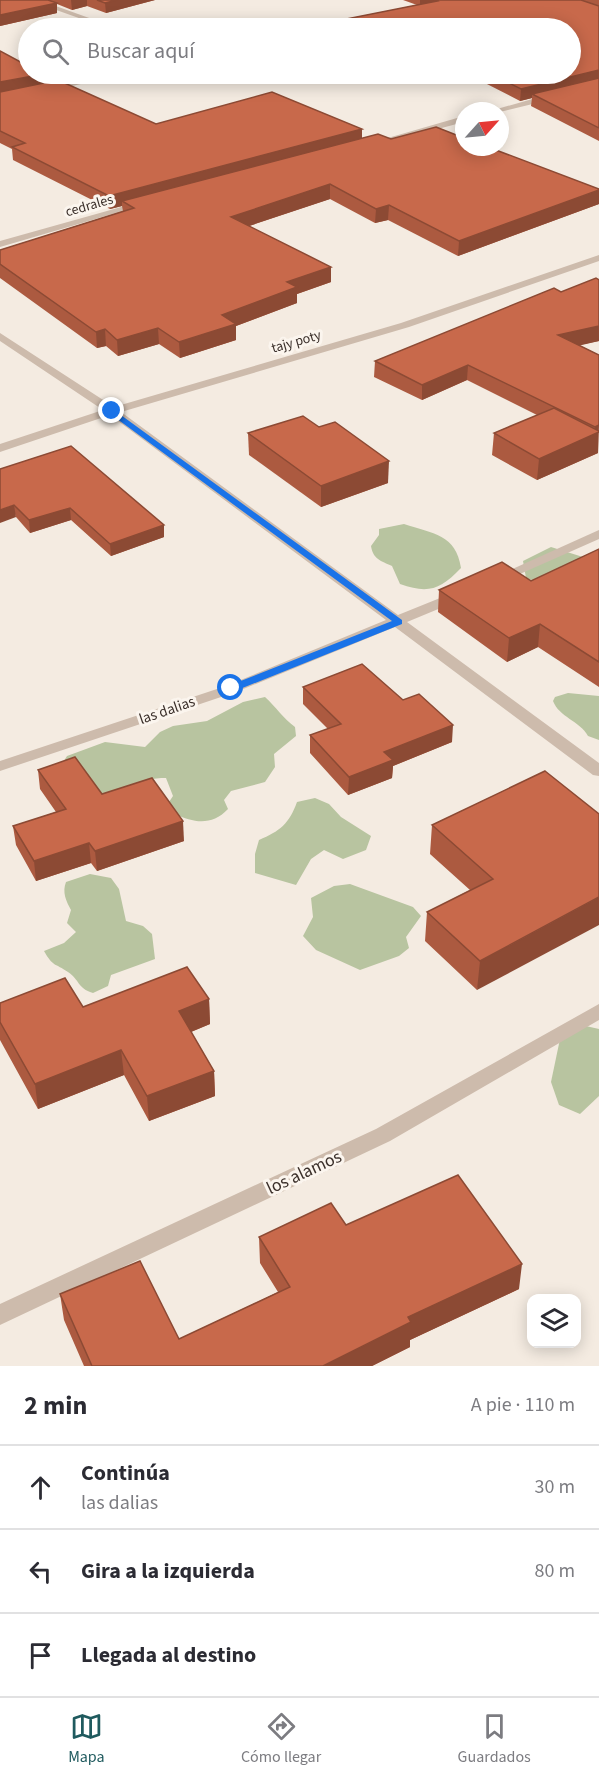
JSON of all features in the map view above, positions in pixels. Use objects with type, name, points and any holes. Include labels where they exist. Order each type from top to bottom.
[{"type":"street","points":[[32,0],[84,18]]},
{"type":"street","points":[[44,90],[73,84]]},
{"type":"street","points":[[509,107],[556,95]]},
{"type":"street","points":[[363,146],[455,121]]},
{"type":"street","name":"cedrales","points":[[0,244],[148,202]]},
{"type":"street","name":"tajy poty","points":[[0,448],[112,411],[405,325],[599,258]]},
{"type":"street","points":[[0,336],[112,411],[599,771]]},
{"type":"street","name":"las dalias","points":[[0,766],[231,688],[399,622],[599,534]]},
{"type":"street","name":"los alamos","points":[[0,1315],[383,1135],[599,1011]]},
{"type":"green space","points":[[404,524],[442,537],[454,548],[461,568],[447,581],[433,588],[418,589],[400,584],[392,566],[376,557],[371,546],[379,535],[379,529]]},
{"type":"green space","points":[[551,547],[599,562],[541,583],[526,578],[523,561]]},
{"type":"green space","points":[[568,693],[599,696],[599,740],[588,736],[580,726],[556,706],[553,701],[555,697]]},
{"type":"green space","points":[[265,697],[295,727],[296,736],[274,754],[275,767],[265,782],[231,791],[224,800],[228,809],[216,818],[196,821],[175,814],[169,802],[173,796],[166,778],[141,782],[104,796],[62,764],[67,756],[105,742],[145,747],[160,732],[173,726],[207,721],[243,702]]},
{"type":"green space","points":[[315,798],[329,804],[341,817],[371,836],[366,850],[343,859],[324,850],[311,859],[296,885],[255,873],[255,854],[259,840],[283,826],[291,816],[297,802]]},
{"type":"green space","points":[[90,874],[111,878],[119,889],[126,921],[143,926],[152,934],[155,959],[111,975],[108,986],[93,993],[84,989],[72,975],[52,962],[44,951],[64,943],[76,932],[67,923],[71,910],[64,889],[66,882]]},
{"type":"green space","points":[[350,884],[413,907],[421,916],[406,937],[409,948],[399,956],[360,970],[316,950],[303,936],[313,917],[311,898],[334,886]]},
{"type":"green space","points":[[577,1024],[599,1029],[599,1096],[580,1114],[559,1105],[551,1082],[560,1039]]},
{"type":"building","points":[[0,0],[48,0],[57,3],[0,15]]},
{"type":"building","points":[[97,0],[117,0],[105,3]]},
{"type":"building","points":[[434,0],[581,0],[599,6],[599,70],[581,74],[581,18],[351,18],[437,1]]},
{"type":"building","points":[[0,51],[18,61],[18,79],[0,82]]},
{"type":"building","points":[[599,78],[599,128],[532,94],[581,84]]},
{"type":"building","points":[[39,84],[67,84],[156,124],[272,92],[362,129],[109,196],[12,147],[25,143],[0,131],[0,92]]},
{"type":"building","points":[[511,84],[542,84],[521,89]]},
{"type":"building","points":[[436,127],[455,134],[455,156],[509,155],[599,190],[459,241],[389,205],[376,209],[330,184],[231,217],[331,267],[287,282],[297,287],[222,315],[236,324],[179,342],[158,328],[117,340],[105,329],[96,332],[0,264],[0,250],[134,208],[122,201],[378,134],[391,139]]},
{"type":"building","points":[[596,278],[599,280],[599,326],[558,335],[599,355],[599,425],[595,427],[468,365],[422,385],[375,361],[554,288],[561,292]]},
{"type":"building","points":[[554,408],[599,432],[539,459],[494,433]]},
{"type":"building","points":[[303,416],[319,427],[335,422],[389,461],[321,486],[248,433]]},
{"type":"building","points":[[71,446],[164,525],[110,544],[70,508],[29,520],[14,505],[0,510],[0,469]]},
{"type":"building","points":[[599,549],[599,662],[540,624],[509,638],[439,590],[502,562],[531,581]]},
{"type":"building","points":[[362,664],[403,700],[419,694],[453,725],[384,752],[393,760],[349,777],[310,735],[341,724],[303,687]]},
{"type":"building","points":[[75,757],[102,794],[152,778],[183,821],[95,851],[89,843],[34,861],[13,826],[66,809],[38,770]]},
{"type":"building","points":[[545,771],[599,814],[599,897],[480,961],[427,912],[493,879],[432,825]]},
{"type":"building","points":[[187,967],[209,999],[179,1011],[214,1071],[147,1096],[121,1050],[35,1084],[0,1022],[0,1003],[65,978],[83,1007]]},
{"type":"building","points":[[458,1175],[522,1264],[408,1317],[411,1322],[323,1366],[92,1366],[60,1294],[140,1261],[179,1339],[290,1287],[259,1237],[331,1203],[346,1225]]},
{"type":"route","points":[[112,411],[399,622],[231,688]]}]
